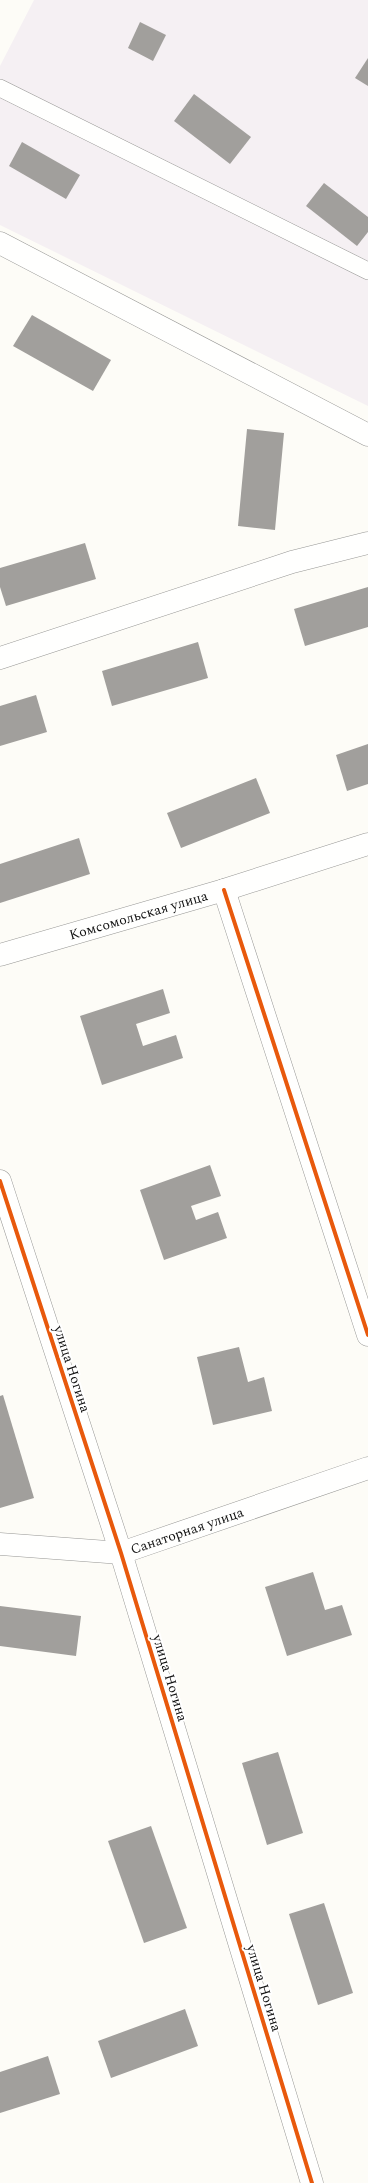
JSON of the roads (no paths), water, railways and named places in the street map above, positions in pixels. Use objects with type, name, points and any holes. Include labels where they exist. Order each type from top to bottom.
[{"type":"street","points":[[0,243],[368,435]]},
{"type":"street","points":[[0,658],[292,562],[368,543]]},
{"type":"street","name":"Комсомольская улица","points":[[0,955],[224,890],[368,844]]},
{"type":"street","points":[[224,890],[368,1335]]},
{"type":"street","name":"улица Ногина","points":[[0,1181],[121,1553],[312,2183]]},
{"type":"street","name":"Санаторная улица","points":[[0,1544],[121,1553],[368,1468]]},
{"type":"lane","points":[[0,88],[368,271]]}]
